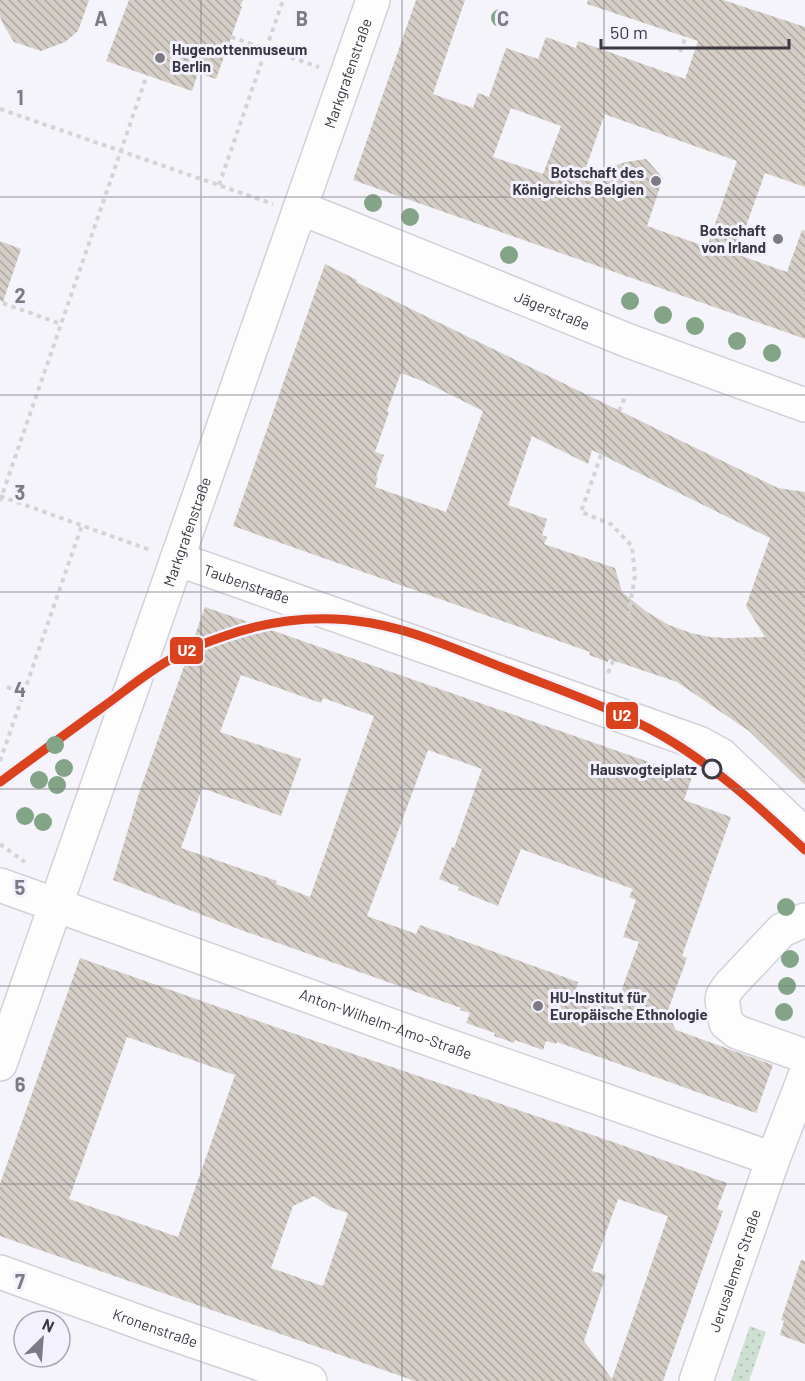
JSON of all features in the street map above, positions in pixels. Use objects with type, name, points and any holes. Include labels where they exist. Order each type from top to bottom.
[{"type":"street","name":"Markgrafenstraße","points":[[0,1064],[55,905],[166,556],[289,207],[346,77],[373,0]]},
{"type":"street","name":"Jägerstraße","points":[[289,207],[338,223],[628,341],[805,405]]},
{"type":"street","name":"Taubenstraße","points":[[166,556],[699,743],[722,755],[805,835]]},
{"type":"street","name":"Anton-Wilhelm-Amo-Straße","points":[[0,885],[398,1028],[773,1159]]},
{"type":"street","points":[[805,920],[782,930],[730,985],[722,1000],[726,1023],[737,1032],[805,1056]]},
{"type":"street","points":[[773,1159],[805,1076]]},
{"type":"street","points":[[773,1159],[805,1131]]},
{"type":"street","name":"Jerusalemer Straße","points":[[696,1381],[773,1159]]},
{"type":"street","name":"Kronenstraße","points":[[0,1272],[310,1381]]},
{"type":"path","points":[[219,185],[284,0]]},
{"type":"path","points":[[680,52],[687,33]]},
{"type":"path","points":[[231,37],[346,77]]},
{"type":"path","points":[[147,75],[1,498],[166,556]]},
{"type":"path","points":[[0,109],[289,207]]},
{"type":"path","points":[[3,303],[61,324]]},
{"type":"path","points":[[620,411],[626,395]]},
{"type":"path","points":[[601,455],[580,512],[611,524],[632,546],[635,576],[627,622]]},
{"type":"path","points":[[0,761],[82,525]]},
{"type":"path","points":[[608,673],[616,654]]},
{"type":"path","points":[[7,687],[24,693]]},
{"type":"path","points":[[0,844],[32,867]]},
{"type":"green space","points":[[750,1326],[766,1332],[749,1381],[731,1381]]},
{"type":"building","points":[[0,0],[89,0],[78,31],[65,42],[41,51],[14,42],[0,16]]},
{"type":"building","points":[[129,0],[243,0],[216,79],[198,73],[192,91],[106,61]]},
{"type":"building","points":[[416,0],[465,0],[433,94],[473,108],[478,93],[489,97],[506,48],[538,59],[546,37],[576,48],[578,41],[685,79],[698,41],[587,4],[588,0],[723,0],[805,27],[805,187],[765,173],[736,254],[787,272],[802,230],[805,231],[805,339],[353,180]],"holes":[[[511,108],[561,126],[543,174],[493,157]],[[601,113],[737,161],[707,247],[647,226],[663,178],[646,159],[626,162],[583,176],[604,116]]]},
{"type":"building","points":[[0,241],[21,249],[3,302],[0,301]]},
{"type":"building","points":[[325,264],[357,280],[356,282],[778,488],[805,492],[805,785],[749,731],[677,682],[609,659],[608,662],[589,655],[590,652],[233,526]],"holes":[[[401,373],[425,382],[483,411],[446,512],[375,487],[384,455],[375,452]],[[532,436],[588,464],[592,450],[770,538],[746,606],[765,637],[710,637],[669,625],[647,612],[622,592],[615,568],[544,544],[547,537],[542,535],[547,519],[508,505]]]},
{"type":"building","points":[[205,607],[692,777],[684,800],[731,817],[682,956],[687,958],[667,1013],[676,1030],[773,1065],[756,1113],[557,1042],[556,1044],[546,1041],[543,1050],[515,1040],[514,1043],[494,1036],[495,1033],[466,1023],[470,1013],[460,1010],[461,1008],[241,930],[113,880],[139,793]],"holes":[[[241,675],[321,703],[323,698],[374,716],[310,897],[276,884],[277,881],[181,848],[202,788],[281,816],[301,759],[220,732]],[[428,750],[482,769],[454,848],[452,847],[439,879],[459,887],[458,890],[498,906],[521,849],[633,889],[629,897],[636,900],[623,937],[639,942],[615,1008],[575,993],[578,982],[420,925],[416,934],[367,916]]]},
{"type":"building","points":[[80,958],[727,1183],[717,1209],[723,1211],[663,1381],[415,1381],[0,1236],[0,1184]],"holes":[[[127,1037],[235,1075],[178,1237],[69,1199]],[[314,1196],[330,1207],[348,1213],[323,1286],[271,1268],[293,1206]],[[618,1199],[668,1216],[612,1379],[584,1341],[606,1275],[592,1271]]]},
{"type":"building","points":[[801,1260],[805,1261],[805,1344],[780,1335],[784,1321],[781,1320]]},
{"type":"transit line","name":"U2","points":[[0,782],[144,676],[190,649],[258,626],[295,620],[352,620],[390,627],[444,644],[600,706],[650,729],[712,769],[805,850]]},
{"type":"place","name":"Hugenottenmuseum Berlin","points":[[160,58]]},
{"type":"place","name":"Botschaft des Königreichs Belgien","points":[[656,181]]},
{"type":"place","name":"Botschaft von Irland","points":[[778,239]]},
{"type":"place","name":"Hausvogteiplatz","points":[[712,769]]},
{"type":"place","name":"HU-Institut für Europäische Ethnologie","points":[[538,1006]]}]
